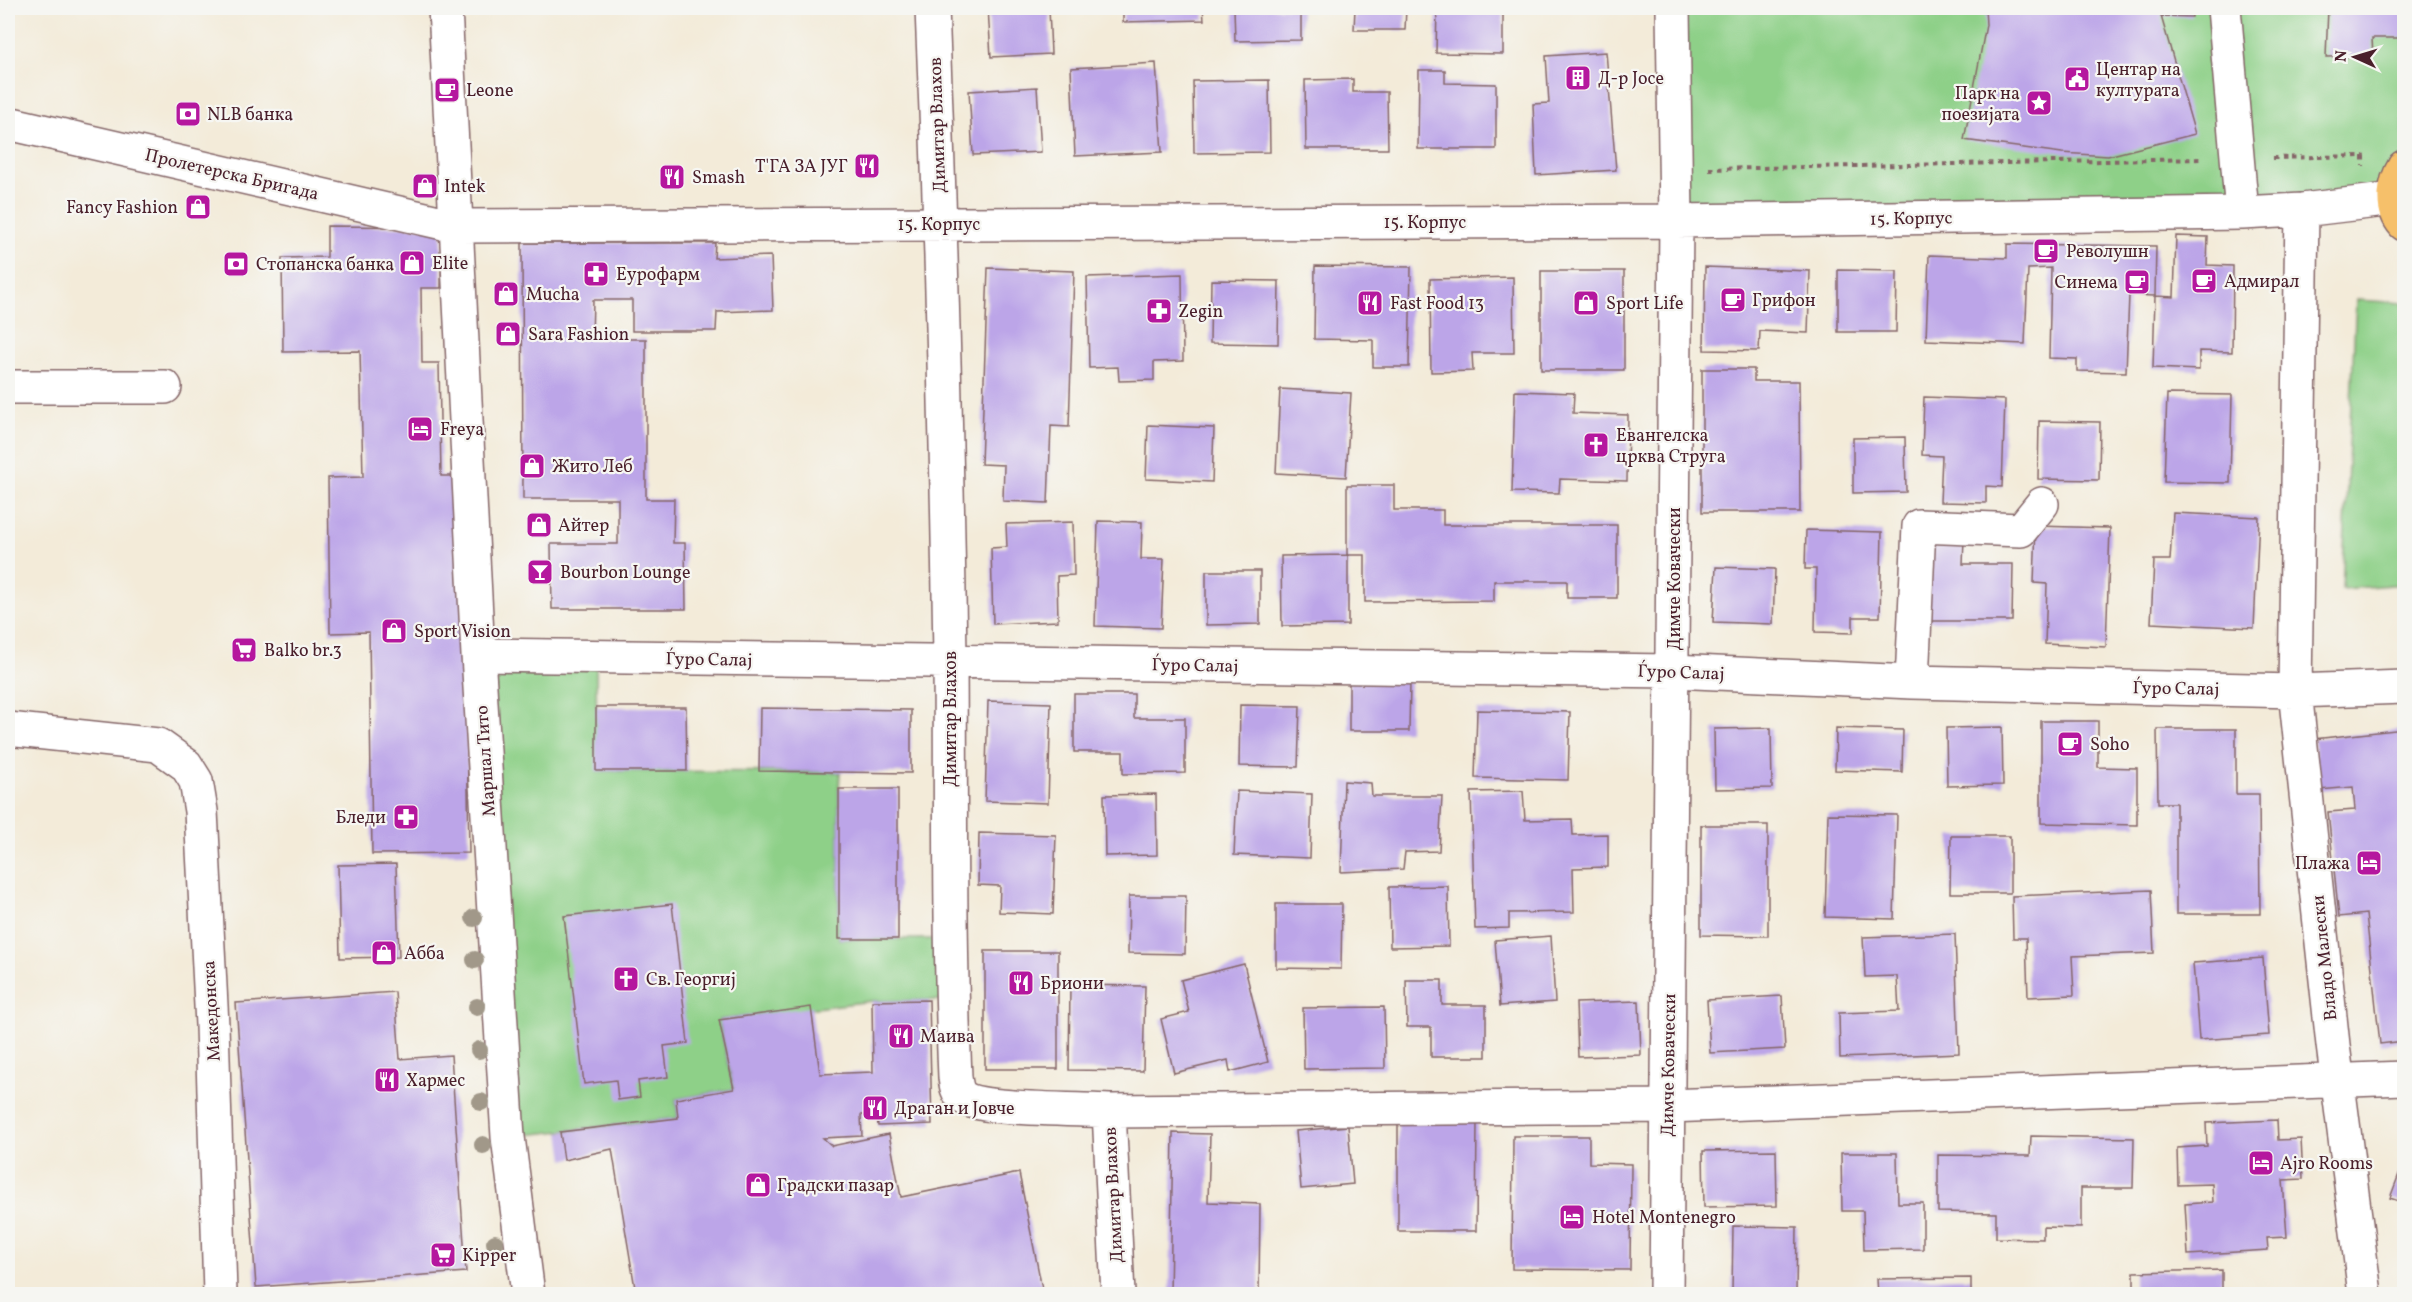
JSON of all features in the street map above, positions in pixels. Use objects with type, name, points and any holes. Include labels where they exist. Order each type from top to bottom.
[{"type":"main road","points":[[2399,211],[2398,177],[2404,167]]},
{"type":"street","name":"Маршал Тито","points":[[445,8],[478,655],[508,1137],[528,1294]]},
{"type":"street","name":"Димитар Влахов","points":[[932,8],[941,224],[950,662],[950,939],[957,1088],[962,1096],[983,1105],[1109,1111],[1118,1294]]},
{"type":"street","name":"Димче Ковачески","points":[[1666,1294],[1676,221],[1673,8]]},
{"type":"street","points":[[2224,8],[2242,213]]},
{"type":"street","name":"Пролетерска Бригада","points":[[8,123],[456,225]]},
{"type":"street","name":"15. Корпус","points":[[456,225],[1676,221],[2242,213],[2302,210],[2361,203],[2399,211]]},
{"type":"street","name":"Владо Малески","points":[[2302,210],[2295,691],[2338,1081],[2365,1294]]},
{"type":"street","points":[[8,387],[165,387]]},
{"type":"street","points":[[1912,682],[1919,526],[2021,530],[2042,504]]},
{"type":"street","name":"Ѓуро Салај","points":[[478,655],[1673,671],[1912,682],[2295,691],[2404,687]]},
{"type":"street","name":"Македонска","points":[[8,729],[158,745],[186,765],[196,781],[201,811],[212,1025],[220,1294]]},
{"type":"street","points":[[1109,1111],[1668,1106],[2404,1078]]},
{"type":"path","points":[[1675,170],[2363,156],[2361,203]]},
{"type":"green space","name":"Парк на поезијата","points":[[1673,8],[2404,8],[2404,199],[1676,221]]},
{"type":"green space","points":[[2356,300],[2404,303],[2404,584],[2342,589]]},
{"type":"green space","points":[[478,655],[596,657],[597,771],[840,772],[839,939],[950,939],[951,1000],[872,1001],[719,1020],[734,1089],[676,1099],[678,1118],[508,1137]]},
{"type":"building","points":[[988,8],[1049,8],[1051,54],[991,57]]},
{"type":"building","points":[[1123,8],[1203,8],[1204,20],[1123,22]]},
{"type":"building","points":[[1234,8],[1301,8],[1301,40],[1235,41]]},
{"type":"building","points":[[1355,8],[1406,8],[1405,30],[1354,30]]},
{"type":"building","points":[[1437,8],[1503,8],[1503,54],[1436,53]]},
{"type":"building","name":"Центар на културата","points":[[1985,8],[2192,8],[2192,17],[2161,16],[2195,134],[2108,156],[2062,153],[1964,140],[1986,25]]},
{"type":"building","points":[[2328,8],[2404,8],[2404,38],[2372,38],[2373,56],[2326,57]]},
{"type":"building","points":[[1606,52],[1616,170],[1536,175],[1533,104],[1549,103],[1546,56]]},
{"type":"building","points":[[1156,63],[1162,152],[1075,156],[1071,68]]},
{"type":"building","points":[[1419,70],[1445,70],[1445,83],[1496,84],[1496,149],[1418,149]]},
{"type":"building","points":[[1353,79],[1353,92],[1387,92],[1388,149],[1306,149],[1305,80]]},
{"type":"building","points":[[1269,80],[1270,152],[1194,153],[1193,81]]},
{"type":"building","points":[[1037,87],[1041,152],[973,155],[969,91]]},
{"type":"building","points":[[327,226],[442,227],[441,288],[421,288],[422,363],[439,363],[441,476],[463,476],[469,853],[372,854],[369,632],[330,633],[328,478],[363,477],[360,351],[283,352],[282,258],[327,257]]},
{"type":"building","points":[[2176,236],[2208,237],[2207,265],[2233,266],[2232,352],[2199,351],[2199,370],[2153,368],[2155,296],[2174,297]]},
{"type":"building","points":[[522,243],[715,243],[714,258],[771,256],[773,310],[717,312],[716,331],[632,331],[632,300],[593,300],[592,339],[646,339],[646,499],[674,499],[673,543],[685,543],[686,609],[552,609],[551,544],[618,544],[618,499],[523,499]]},
{"type":"building","points":[[2007,244],[2156,246],[2155,296],[2129,295],[2126,372],[2077,371],[2077,359],[2049,358],[2051,268],[2028,269],[2025,344],[1926,340],[1929,255],[2007,258]]},
{"type":"building","points":[[1315,266],[1411,267],[1409,367],[1373,367],[1373,340],[1314,339]]},
{"type":"building","name":"Грифон","points":[[1705,267],[1810,271],[1808,333],[1760,331],[1759,351],[1704,350]]},
{"type":"building","points":[[988,268],[1074,271],[1069,427],[1051,426],[1048,503],[1003,501],[1004,465],[981,464]]},
{"type":"building","points":[[1838,270],[1897,271],[1896,332],[1838,332]]},
{"type":"building","points":[[1541,271],[1624,271],[1624,370],[1541,370]]},
{"type":"building","points":[[1182,274],[1183,361],[1154,362],[1154,380],[1119,381],[1118,367],[1089,368],[1087,277]]},
{"type":"building","points":[[1513,277],[1514,353],[1472,353],[1473,371],[1431,372],[1430,279]]},
{"type":"building","points":[[1211,280],[1279,281],[1278,344],[1210,343]]},
{"type":"building","points":[[1702,369],[1754,369],[1754,381],[1799,381],[1800,512],[1702,512]]},
{"type":"building","points":[[1280,389],[1351,393],[1346,477],[1276,473]]},
{"type":"building","points":[[1515,391],[1574,393],[1573,413],[1628,415],[1627,481],[1560,479],[1559,493],[1512,492]]},
{"type":"building","points":[[2167,394],[2232,395],[2230,483],[2164,482]]},
{"type":"building","points":[[1924,397],[2005,400],[2002,487],[1986,486],[1986,503],[1940,502],[1942,456],[1922,455]]},
{"type":"building","points":[[2039,421],[2100,422],[2099,480],[2038,479]]},
{"type":"building","points":[[1148,425],[1214,428],[1212,482],[1146,479]]},
{"type":"building","points":[[1905,437],[1906,492],[1853,493],[1853,438]]},
{"type":"building","points":[[1347,485],[1394,485],[1394,510],[1443,510],[1443,525],[1617,525],[1617,598],[1567,598],[1567,581],[1494,581],[1494,601],[1365,602],[1365,555],[1347,555]]},
{"type":"building","points":[[2173,513],[2259,517],[2254,628],[2151,623],[2154,560],[2170,560]]},
{"type":"building","points":[[1098,521],[1142,522],[1141,559],[1164,559],[1161,628],[1095,626]]},
{"type":"building","points":[[1073,522],[1074,575],[1057,576],[1058,621],[993,624],[991,548],[1007,547],[1006,524]]},
{"type":"building","points":[[2036,526],[2110,528],[2106,647],[2045,644],[2047,584],[2034,583]]},
{"type":"building","points":[[1806,530],[1882,532],[1880,617],[1853,617],[1853,633],[1815,632],[1816,569],[1805,569]]},
{"type":"building","points":[[1927,539],[1964,539],[1963,564],[2013,564],[2012,621],[1926,621]]},
{"type":"building","points":[[1348,555],[1348,625],[1282,626],[1281,556]]},
{"type":"building","points":[[1716,567],[1775,569],[1773,624],[1713,622]]},
{"type":"building","points":[[1206,571],[1260,571],[1260,624],[1206,625]]},
{"type":"building","points":[[1349,681],[1410,682],[1409,731],[1349,731]]},
{"type":"building","points":[[1074,694],[1134,694],[1134,718],[1185,718],[1185,773],[1123,774],[1123,752],[1074,752]]},
{"type":"building","points":[[988,701],[1051,703],[1048,803],[985,801]]},
{"type":"building","points":[[1240,705],[1300,706],[1298,767],[1239,766]]},
{"type":"building","points":[[596,707],[686,707],[687,771],[596,771]]},
{"type":"building","points":[[760,708],[911,710],[911,773],[759,771]]},
{"type":"building","points":[[1477,710],[1570,712],[1568,780],[1475,778]]},
{"type":"building","points":[[2041,721],[2098,721],[2098,767],[2137,768],[2137,825],[2041,823]]},
{"type":"building","points":[[2002,727],[2003,785],[1947,786],[1946,728]]},
{"type":"building","points":[[1771,728],[1772,788],[1715,789],[1714,729]]},
{"type":"building","points":[[1836,728],[1903,730],[1902,772],[1835,770]]},
{"type":"building","points":[[2157,729],[2236,729],[2236,794],[2259,794],[2260,914],[2176,914],[2176,803],[2158,803]]},
{"type":"building","name":"Плажа","points":[[2404,729],[2404,1041],[2380,1044],[2366,914],[2339,917],[2328,812],[2355,810],[2353,787],[2319,790],[2314,739]]},
{"type":"building","points":[[1344,781],[1371,783],[1372,796],[1442,796],[1439,851],[1405,852],[1403,869],[1341,872]]},
{"type":"building","points":[[839,789],[898,789],[898,939],[839,939]]},
{"type":"building","points":[[1237,791],[1312,794],[1310,858],[1234,855]]},
{"type":"building","points":[[1523,791],[1525,820],[1572,819],[1573,835],[1608,834],[1608,867],[1573,868],[1574,912],[1509,913],[1509,928],[1475,929],[1471,792]]},
{"type":"building","points":[[1156,794],[1157,855],[1105,856],[1104,795]]},
{"type":"building","points":[[1828,814],[1897,815],[1894,919],[1825,917]]},
{"type":"building","points":[[1701,825],[1768,825],[1768,936],[1701,935]]},
{"type":"building","points":[[979,833],[1056,835],[1053,914],[999,912],[1000,886],[978,885]]},
{"type":"building","points":[[1951,836],[2010,836],[2010,893],[1950,893]]},
{"type":"building","points":[[396,864],[399,957],[340,958],[338,865]]},
{"type":"building","points":[[1448,886],[1449,946],[1390,947],[1389,887]]},
{"type":"building","points":[[2151,890],[2154,953],[2072,956],[2074,995],[2028,997],[2026,938],[2013,938],[2012,896]]},
{"type":"building","points":[[1129,896],[1186,896],[1185,954],[1128,953]]},
{"type":"building","name":"Св. Георгиј","points":[[672,904],[688,1043],[664,1046],[668,1077],[638,1081],[640,1097],[618,1100],[616,1080],[584,1084],[564,916]]},
{"type":"building","points":[[1276,904],[1342,904],[1341,969],[1276,968]]},
{"type":"building","points":[[1955,934],[1959,1053],[1840,1058],[1839,1013],[1899,1011],[1897,976],[1865,977],[1863,937]]},
{"type":"building","points":[[1551,936],[1555,1002],[1500,1006],[1495,940]]},
{"type":"building","points":[[985,951],[1058,951],[1058,1069],[985,1069]]},
{"type":"building","points":[[2263,958],[2269,1035],[2199,1040],[2193,963]]},
{"type":"building","points":[[1244,964],[1268,1062],[1230,1072],[1228,1060],[1174,1073],[1161,1019],[1189,1012],[1181,980]]},
{"type":"building","points":[[1406,980],[1442,980],[1442,1005],[1486,1005],[1486,1057],[1431,1057],[1431,1027],[1407,1027]]},
{"type":"building","points":[[1070,985],[1145,986],[1143,1071],[1069,1070]]},
{"type":"building","points":[[395,992],[400,1059],[451,1055],[466,1272],[256,1287],[236,1003]]},
{"type":"building","points":[[1782,996],[1785,1049],[1710,1053],[1707,1000]]},
{"type":"building","name":"Градски пазар","points":[[929,1000],[932,1124],[878,1126],[877,1115],[861,1115],[862,1136],[823,1138],[832,1146],[889,1134],[901,1197],[1019,1173],[1043,1294],[636,1294],[612,1149],[564,1160],[560,1132],[678,1118],[676,1099],[734,1089],[719,1020],[811,1007],[820,1074],[873,1072],[872,1001]]},
{"type":"building","points":[[1639,1001],[1641,1055],[1578,1057],[1576,1003]]},
{"type":"building","points":[[1384,1007],[1385,1068],[1304,1069],[1303,1008]]},
{"type":"building","points":[[1398,1120],[1477,1120],[1476,1231],[1398,1231]]},
{"type":"building","points":[[2277,1120],[2278,1140],[2301,1139],[2303,1179],[2283,1180],[2287,1237],[2267,1238],[2268,1250],[2188,1255],[2185,1204],[2213,1202],[2212,1184],[2178,1185],[2177,1148],[2207,1146],[2206,1123]]},
{"type":"building","points":[[1348,1126],[1353,1184],[1301,1189],[1296,1131]]},
{"type":"building","points":[[1173,1133],[1210,1134],[1208,1202],[1260,1204],[1259,1294],[1170,1294]]},
{"type":"building","name":"Hotel Montenegro","points":[[1513,1136],[1589,1136],[1589,1163],[1631,1164],[1630,1270],[1512,1269]]},
{"type":"building","points":[[2031,1136],[2134,1138],[2133,1188],[2081,1188],[2081,1228],[2043,1227],[2043,1239],[1996,1238],[1996,1213],[1938,1212],[1938,1155],[2030,1156]]},
{"type":"building","points":[[1776,1150],[1777,1206],[1704,1207],[1703,1151]]},
{"type":"building","points":[[1841,1153],[1897,1153],[1898,1203],[1923,1203],[1923,1249],[1864,1250],[1863,1211],[1842,1211]]},
{"type":"building","points":[[2404,1161],[2404,1203],[2390,1198]]},
{"type":"building","points":[[1733,1226],[1797,1227],[1796,1294],[1732,1294]]},
{"type":"building","points":[[2222,1270],[2222,1294],[2134,1294],[2134,1272]]},
{"type":"building","points":[[1971,1278],[1971,1294],[1878,1294],[1877,1279]]},
{"type":"place","name":"Д-р Јосе","points":[[1578,78]]},
{"type":"place","name":"Центар на културата","points":[[2077,79]]},
{"type":"place","name":"Leone","points":[[447,90]]},
{"type":"place","name":"Парк на поезијата","points":[[2039,103]]},
{"type":"place","name":"NLB банка","points":[[188,114]]},
{"type":"place","name":"Т'ГА ЗА ЈУГ","points":[[867,166]]},
{"type":"place","name":"Smash","points":[[672,177]]},
{"type":"place","name":"Intek","points":[[425,186]]},
{"type":"place","name":"Fancy Fashion","points":[[198,207]]},
{"type":"place","name":"Револушн","points":[[2046,251]]},
{"type":"place","name":"Elite","points":[[412,263]]},
{"type":"place","name":"Стопанска банка","points":[[236,264]]},
{"type":"place","name":"Еурофарм","points":[[596,274]]},
{"type":"place","name":"Адмирал","points":[[2204,281]]},
{"type":"place","name":"Синема","points":[[2137,282]]},
{"type":"place","name":"Mucha","points":[[506,294]]},
{"type":"place","name":"Грифон","points":[[1733,300]]},
{"type":"place","name":"Fast Food 13","points":[[1370,303]]},
{"type":"place","name":"Sport Life","points":[[1586,303]]},
{"type":"place","name":"Zegin","points":[[1159,311]]},
{"type":"place","name":"Sara Fashion","points":[[508,334]]},
{"type":"place","name":"Freya","points":[[420,429]]},
{"type":"place","name":"Евангелска црква Струга","points":[[1596,445]]},
{"type":"place","name":"Жито Леб","points":[[532,466]]},
{"type":"place","name":"Айтер","points":[[539,525]]},
{"type":"place","name":"Bourbon Lounge","points":[[540,572]]},
{"type":"place","name":"Sport Vision","points":[[394,631]]},
{"type":"place","name":"Balko br.3","points":[[244,650]]},
{"type":"place","name":"Soho","points":[[2070,744]]},
{"type":"place","name":"Бледи","points":[[406,817]]},
{"type":"place","name":"Плажа","points":[[2369,863]]},
{"type":"place","name":"Абба","points":[[384,953]]},
{"type":"place","name":"Св. Георгиј","points":[[626,979]]},
{"type":"place","name":"Бриони","points":[[1021,983]]},
{"type":"place","name":"Маива","points":[[901,1036]]},
{"type":"place","name":"Хармес","points":[[387,1080]]},
{"type":"place","name":"Драган и Јовче","points":[[875,1108]]},
{"type":"place","name":"Ajro Rooms","points":[[2261,1163]]},
{"type":"place","name":"Градски пазар","points":[[758,1185]]},
{"type":"place","name":"Hotel Montenegro","points":[[1572,1217]]},
{"type":"place","name":"Kipper","points":[[443,1255]]}]
